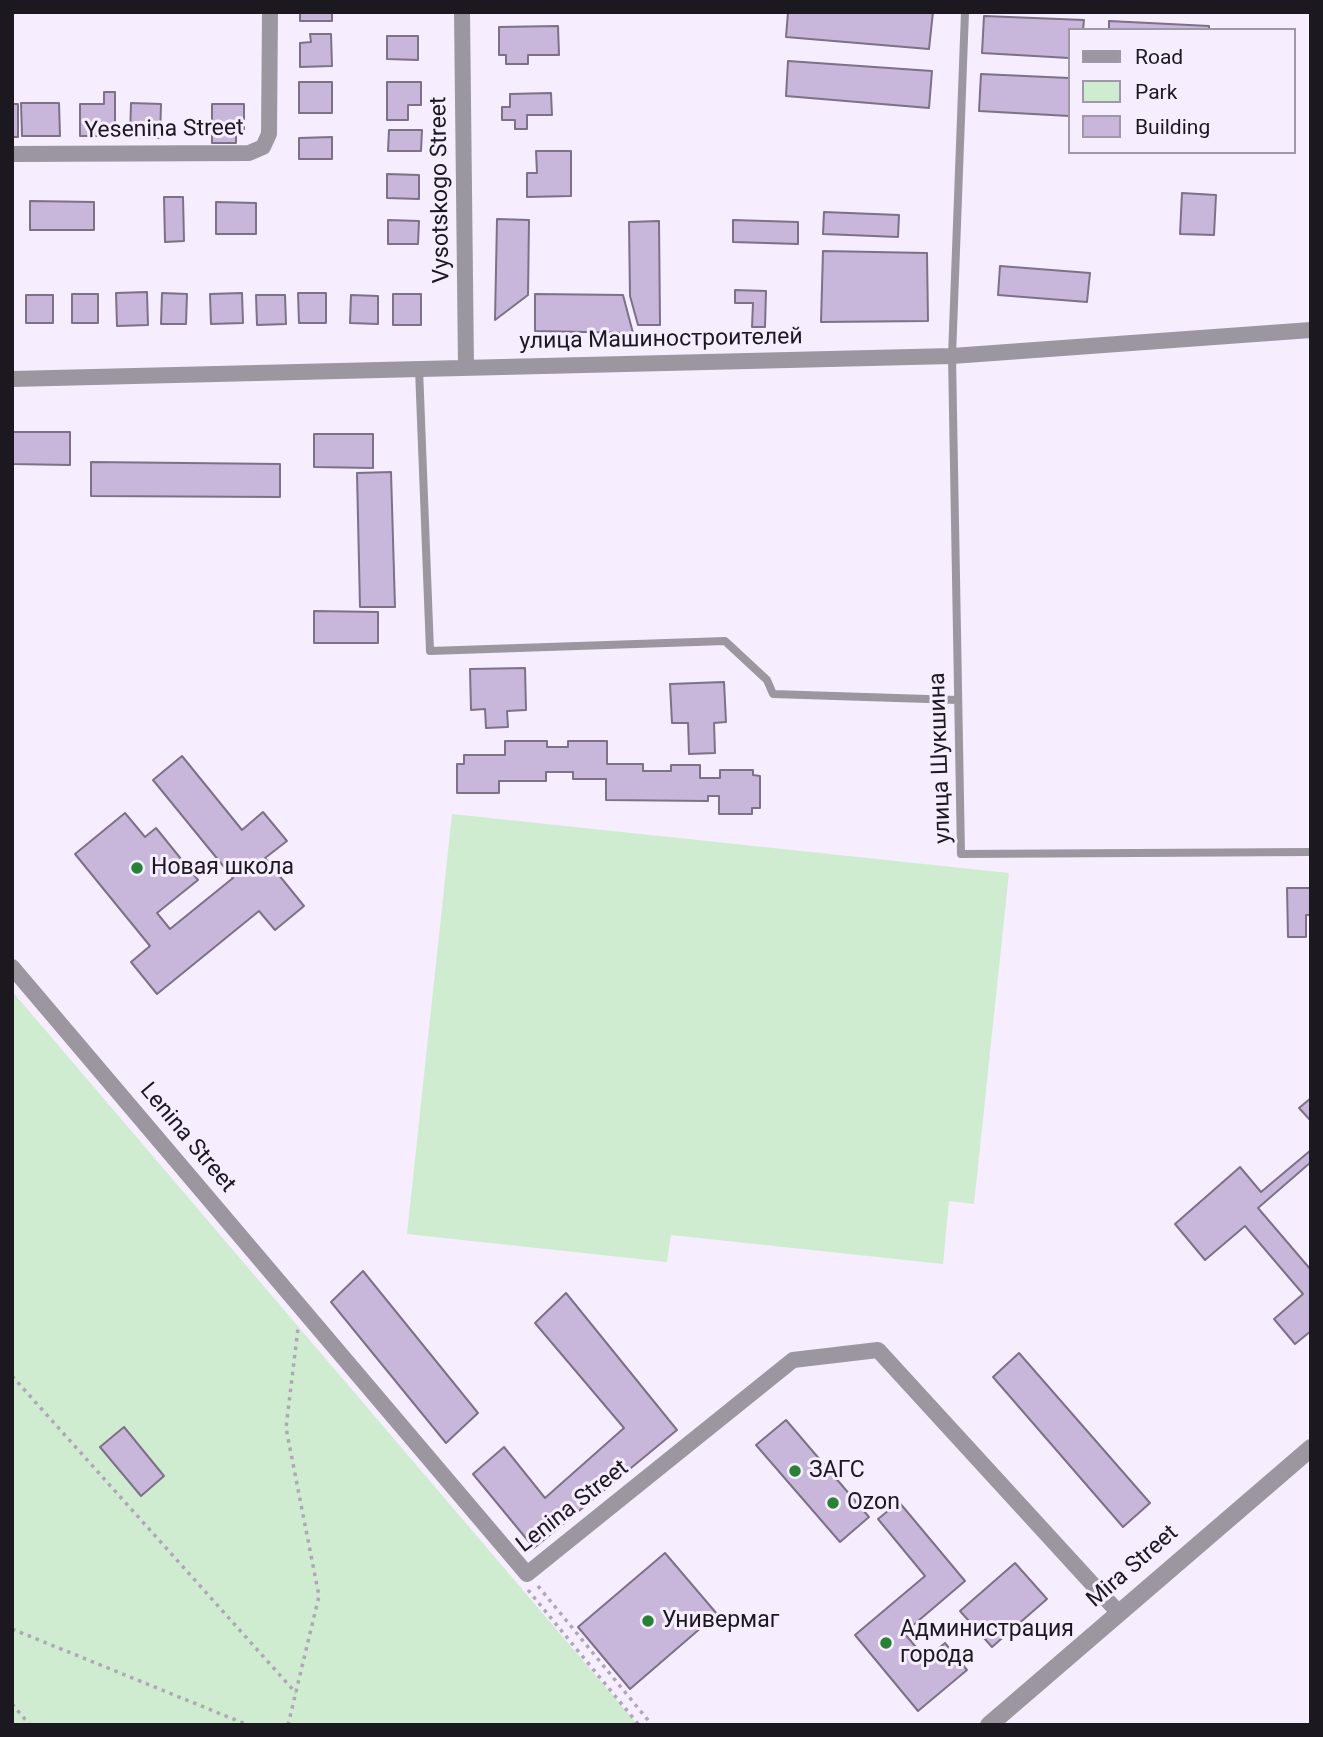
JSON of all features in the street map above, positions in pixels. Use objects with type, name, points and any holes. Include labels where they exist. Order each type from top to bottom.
[{"type":"street","name":"Yesenina Street","points":[[12,154],[249,153],[263,147],[269,134],[270,12]]},
{"type":"street","name":"Vysotskogo Street","points":[[462,12],[466,367]]},
{"type":"street","name":"улица Машиностроителей","points":[[12,379],[952,356],[1311,330]]},
{"type":"street","name":"Lenina Street","points":[[12,967],[527,1574],[793,1360],[878,1350],[1118,1612]]},
{"type":"street","name":"Mira Street","points":[[989,1725],[1311,1448]]},
{"type":"lane","name":"улица Шукшина","points":[[965,12],[952,356],[961,853],[1311,852]]},
{"type":"lane","points":[[419,369],[430,651],[725,641],[767,680],[773,694],[958,700]]},
{"type":"path","points":[[288,1725],[319,1597],[286,1428],[300,1319]]},
{"type":"path","points":[[12,1376],[296,1693]]},
{"type":"path","points":[[527,1574],[652,1725]]},
{"type":"path","points":[[12,1629],[248,1725]]},
{"type":"path","points":[[12,1704],[30,1725]]},
{"type":"green space","points":[[452,814],[1009,873],[974,1204],[949,1201],[943,1264],[671,1235],[667,1262],[407,1234]]},
{"type":"green space","points":[[12,991],[638,1725],[12,1725]]},
{"type":"building","points":[[300,12],[332,12],[332,21],[300,21]]},
{"type":"building","points":[[788,12],[933,12],[929,49],[786,37]]},
{"type":"building","points":[[984,16],[1084,20],[1083,28],[1068,28],[1068,58],[982,53]]},
{"type":"building","points":[[1109,21],[1209,26],[1209,28],[1109,28]]},
{"type":"building","points":[[558,26],[559,55],[528,55],[528,64],[506,64],[506,55],[499,55],[499,27]]},
{"type":"building","points":[[310,34],[331,34],[332,66],[300,67],[300,43],[311,42]]},
{"type":"building","points":[[387,36],[418,36],[418,60],[387,59]]},
{"type":"building","points":[[788,61],[932,71],[929,108],[786,96]]},
{"type":"building","points":[[981,74],[1068,78],[1068,116],[979,111]]},
{"type":"building","points":[[299,82],[332,82],[332,113],[299,113]]},
{"type":"building","points":[[387,82],[421,82],[421,105],[408,105],[408,120],[387,120]]},
{"type":"building","points":[[104,92],[115,92],[115,128],[111,128],[111,136],[80,136],[80,104],[104,104]]},
{"type":"building","points":[[551,93],[552,115],[527,115],[527,129],[515,129],[515,120],[502,120],[502,107],[510,107],[510,94]]},
{"type":"building","points":[[21,103],[59,103],[60,136],[22,136]]},
{"type":"building","points":[[131,103],[161,104],[160,138],[130,137]]},
{"type":"building","points":[[12,104],[18,104],[18,137],[12,137]]},
{"type":"building","points":[[212,104],[244,104],[244,133],[236,133],[236,143],[212,143]]},
{"type":"building","points":[[389,130],[422,130],[421,151],[388,151]]},
{"type":"building","points":[[332,137],[332,159],[299,159],[299,138]]},
{"type":"building","points":[[536,151],[571,151],[571,196],[527,197],[527,173],[537,173]]},
{"type":"building","points":[[387,174],[419,175],[419,199],[387,198]]},
{"type":"building","points":[[1182,193],[1216,195],[1214,235],[1180,234]]},
{"type":"building","points":[[164,197],[183,197],[184,241],[165,242]]},
{"type":"building","points":[[30,201],[94,202],[94,230],[30,230]]},
{"type":"building","points":[[216,202],[256,203],[256,234],[216,234]]},
{"type":"building","points":[[824,212],[899,215],[898,237],[823,234]]},
{"type":"building","points":[[497,219],[529,220],[528,295],[495,320]]},
{"type":"building","points":[[388,220],[419,221],[418,244],[388,244]]},
{"type":"building","points":[[733,220],[798,222],[798,244],[733,242]]},
{"type":"building","points":[[659,221],[660,325],[638,325],[630,296],[629,222]]},
{"type":"building","points":[[823,251],[927,253],[928,321],[821,322]]},
{"type":"building","points":[[1000,266],[1090,273],[1087,302],[998,295]]},
{"type":"building","points":[[735,290],[766,291],[765,327],[752,327],[753,303],[735,303]]},
{"type":"building","points":[[147,292],[148,325],[117,326],[116,293]]},
{"type":"building","points":[[162,293],[187,294],[186,324],[161,324]]},
{"type":"building","points":[[242,293],[243,323],[211,324],[210,294]]},
{"type":"building","points":[[298,293],[326,293],[326,323],[299,323]]},
{"type":"building","points":[[72,294],[98,294],[98,323],[72,323]]},
{"type":"building","points":[[393,294],[421,294],[421,325],[393,325]]},
{"type":"building","points":[[535,294],[623,295],[633,333],[535,331]]},
{"type":"building","points":[[26,295],[53,295],[53,323],[26,323]]},
{"type":"building","points":[[256,295],[285,295],[286,324],[257,325]]},
{"type":"building","points":[[351,295],[378,296],[378,324],[350,323]]},
{"type":"building","points":[[12,432],[70,432],[70,465],[12,464]]},
{"type":"building","points":[[314,434],[373,434],[373,468],[314,467]]},
{"type":"building","points":[[91,462],[280,464],[280,497],[91,496]]},
{"type":"building","points":[[391,472],[395,607],[360,607],[357,473]]},
{"type":"building","points":[[314,611],[378,612],[378,643],[314,643]]},
{"type":"building","points":[[525,668],[526,710],[507,711],[508,727],[486,728],[485,709],[471,710],[470,669]]},
{"type":"building","points":[[724,682],[726,722],[714,723],[715,753],[689,754],[688,723],[672,723],[670,684]]},
{"type":"building","points":[[505,741],[547,741],[547,747],[568,747],[568,741],[607,741],[607,764],[643,764],[643,771],[671,771],[671,765],[700,765],[700,778],[720,778],[720,770],[753,770],[753,775],[760,776],[760,808],[752,808],[752,814],[719,814],[719,796],[708,796],[708,801],[606,800],[606,779],[573,779],[573,772],[546,772],[546,781],[499,781],[499,793],[457,793],[457,764],[464,764],[464,755],[505,755]]},
{"type":"building","name":"Новая школа","points":[[182,756],[242,830],[263,812],[287,841],[265,858],[304,906],[275,930],[259,911],[157,994],[131,962],[150,946],[75,854],[125,813],[145,837],[156,828],[198,880],[157,913],[170,929],[233,878],[153,780]]},
{"type":"building","points":[[1287,888],[1311,888],[1311,915],[1306,915],[1306,937],[1288,937]]},
{"type":"building","points":[[1311,1098],[1311,1121],[1299,1108]]},
{"type":"building","points":[[1311,1150],[1311,1162],[1258,1208],[1311,1270],[1311,1331],[1295,1344],[1274,1319],[1303,1294],[1245,1226],[1205,1260],[1175,1224],[1240,1167],[1261,1192]]},
{"type":"building","points":[[363,1271],[478,1413],[446,1443],[331,1302]]},
{"type":"building","points":[[566,1293],[677,1430],[534,1548],[473,1474],[504,1447],[545,1498],[624,1428],[535,1323]]},
{"type":"building","points":[[1019,1353],[1150,1503],[1123,1527],[993,1377]]},
{"type":"building","points":[[786,1420],[869,1517],[840,1542],[756,1445]]},
{"type":"building","points":[[124,1427],[164,1476],[141,1496],[100,1447]]},
{"type":"building","points":[[899,1502],[965,1581],[904,1633],[926,1659],[945,1643],[967,1670],[918,1711],[855,1635],[925,1576],[878,1519]]},
{"type":"building","name":"Универмаг","points":[[665,1553],[717,1614],[630,1689],[578,1627]]},
{"type":"building","points":[[1015,1563],[1047,1599],[992,1647],[960,1611]]},
{"type":"place","name":"Новая школа","points":[[137,868]]},
{"type":"place","name":"ЗАГС","points":[[795,1471]]},
{"type":"place","name":"Ozon","points":[[833,1503]]},
{"type":"place","name":"Универмаг","points":[[648,1621]]},
{"type":"place","name":"Администрация города","points":[[886,1643]]}]
